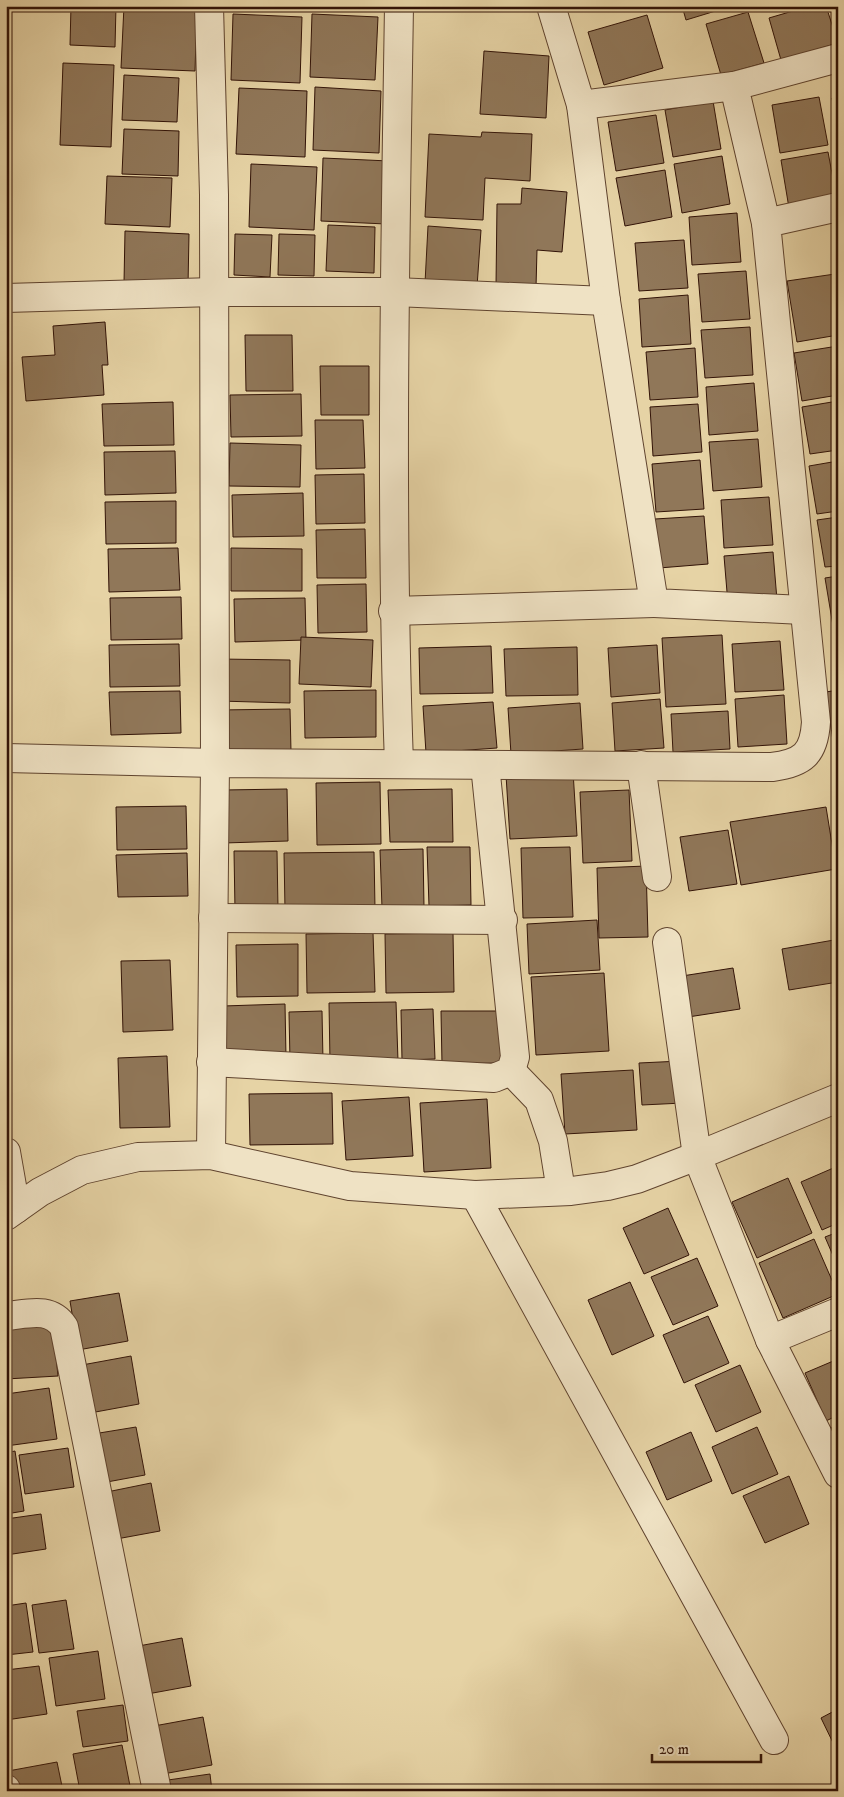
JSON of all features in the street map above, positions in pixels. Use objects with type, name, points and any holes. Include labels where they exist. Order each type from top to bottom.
[{"type":"street","points":[[208,6],[214,292],[215,763],[210,1155]]},
{"type":"street","points":[[399,6],[394,292],[393,611],[399,764]]},
{"type":"street","points":[[551,6],[581,105],[606,301],[654,603]]},
{"type":"street","points":[[581,105],[734,86],[838,58]]},
{"type":"street","points":[[6,758],[318,765],[772,767],[793,764],[803,757],[815,740],[816,722],[766,223],[734,86]]},
{"type":"street","points":[[766,223],[838,207]]},
{"type":"street","points":[[6,298],[214,292],[394,292],[606,301]]},
{"type":"street","points":[[393,611],[654,603],[804,610]]},
{"type":"street","points":[[485,765],[503,920],[515,1057],[511,1071]]},
{"type":"street","points":[[641,765],[658,877]]},
{"type":"street","points":[[213,918],[503,920]]},
{"type":"street","points":[[667,942],[697,1156],[770,1340],[838,1474]]},
{"type":"street","points":[[211,1062],[494,1078],[511,1071]]},
{"type":"street","points":[[511,1071],[539,1100],[553,1141],[561,1191]]},
{"type":"street","points":[[6,1152],[11,1212],[64,1179],[99,1165],[138,1157],[210,1155],[350,1186],[474,1195],[561,1191],[618,1184],[697,1156],[838,1098]]},
{"type":"street","points":[[474,1195],[774,1740]]},
{"type":"street","points":[[770,1340],[838,1312]]},
{"type":"street","points":[[6,1316],[48,1313],[60,1320],[64,1327],[157,1791]]},
{"type":"building","points":[[71,6],[116,6],[115,47],[70,45]]},
{"type":"building","points":[[124,6],[197,6],[195,71],[121,68]]},
{"type":"building","points":[[682,6],[732,6],[686,20]]},
{"type":"building","points":[[810,6],[826,6],[838,43],[781,60],[769,18]]},
{"type":"building","points":[[748,12],[764,63],[721,75],[706,24]]},
{"type":"building","points":[[233,14],[302,17],[300,83],[231,80]]},
{"type":"building","points":[[312,14],[378,17],[375,80],[310,77]]},
{"type":"building","points":[[647,15],[663,68],[604,85],[588,32]]},
{"type":"building","points":[[484,51],[549,56],[546,118],[480,114]]},
{"type":"building","points":[[63,63],[114,65],[111,147],[60,145]]},
{"type":"building","points":[[124,75],[179,78],[177,122],[122,120]]},
{"type":"building","points":[[315,87],[381,91],[379,153],[313,150]]},
{"type":"building","points":[[239,88],[307,91],[305,157],[236,154]]},
{"type":"building","points":[[819,97],[828,145],[780,153],[772,105]]},
{"type":"building","points":[[838,97],[838,132],[832,98]]},
{"type":"building","points":[[713,101],[721,149],[673,157],[665,110]]},
{"type":"building","points":[[656,115],[664,163],[616,171],[608,122]]},
{"type":"building","points":[[124,129],[179,131],[178,176],[122,174]]},
{"type":"building","points":[[482,132],[532,134],[530,181],[485,178],[483,220],[425,217],[429,134],[481,137]]},
{"type":"building","points":[[828,152],[837,200],[789,208],[781,160]]},
{"type":"building","points":[[722,156],[730,204],[682,213],[674,164]]},
{"type":"building","points":[[323,158],[389,161],[386,224],[321,221]]},
{"type":"building","points":[[251,164],[317,167],[314,230],[249,227]]},
{"type":"building","points":[[665,170],[672,217],[625,226],[616,178]]},
{"type":"building","points":[[107,176],[172,178],[170,227],[105,224]]},
{"type":"building","points":[[522,188],[567,192],[562,252],[537,250],[536,287],[496,286],[497,204],[521,204]]},
{"type":"building","points":[[737,213],[741,262],[692,265],[689,217]]},
{"type":"building","points":[[328,225],[375,227],[374,273],[326,271]]},
{"type":"building","points":[[428,226],[481,230],[477,287],[425,283]]},
{"type":"building","points":[[125,231],[189,234],[188,286],[124,283]]},
{"type":"building","points":[[235,234],[272,235],[270,277],[234,275]]},
{"type":"building","points":[[279,234],[315,235],[314,276],[278,275]]},
{"type":"building","points":[[684,240],[688,288],[639,291],[635,243]]},
{"type":"building","points":[[746,271],[750,319],[702,322],[698,274]]},
{"type":"building","points":[[835,274],[838,292],[838,335],[797,342],[787,281]]},
{"type":"building","points":[[688,295],[691,344],[642,347],[639,299]]},
{"type":"building","points":[[105,322],[108,365],[102,365],[104,395],[26,401],[22,357],[55,355],[53,326]]},
{"type":"building","points":[[750,327],[753,375],[705,378],[701,330]]},
{"type":"building","points":[[245,335],[292,335],[293,391],[246,391]]},
{"type":"building","points":[[838,346],[838,395],[802,401],[794,353]]},
{"type":"building","points":[[695,348],[698,397],[650,400],[646,352]]},
{"type":"building","points":[[320,366],[369,366],[369,415],[321,415]]},
{"type":"building","points":[[754,383],[758,431],[709,435],[706,387]]},
{"type":"building","points":[[301,394],[302,436],[231,437],[230,395]]},
{"type":"building","points":[[838,401],[838,450],[810,454],[802,407]]},
{"type":"building","points":[[173,402],[174,445],[104,446],[102,404]]},
{"type":"building","points":[[698,404],[702,452],[653,456],[650,407]]},
{"type":"building","points":[[315,420],[363,420],[365,468],[316,469]]},
{"type":"building","points":[[758,439],[762,487],[713,491],[709,442]]},
{"type":"building","points":[[230,443],[301,445],[300,487],[229,486]]},
{"type":"building","points":[[175,451],[176,493],[105,495],[104,452]]},
{"type":"building","points":[[700,460],[704,509],[656,512],[652,464]]},
{"type":"building","points":[[838,461],[838,511],[817,514],[809,466]]},
{"type":"building","points":[[364,474],[365,523],[316,524],[315,475]]},
{"type":"building","points":[[303,493],[304,536],[233,537],[232,495]]},
{"type":"building","points":[[769,497],[773,545],[724,548],[721,500]]},
{"type":"building","points":[[176,501],[176,543],[106,544],[105,502]]},
{"type":"building","points":[[704,516],[708,564],[659,568],[655,519]]},
{"type":"building","points":[[838,517],[838,566],[825,567],[817,520]]},
{"type":"building","points":[[365,529],[366,578],[317,578],[316,530]]},
{"type":"building","points":[[178,548],[180,590],[109,592],[108,549]]},
{"type":"building","points":[[231,548],[302,549],[302,591],[231,591]]},
{"type":"building","points":[[773,552],[777,600],[728,604],[724,556]]},
{"type":"building","points":[[838,576],[838,626],[833,626],[825,578]]},
{"type":"building","points":[[366,584],[367,632],[318,633],[317,585]]},
{"type":"building","points":[[181,597],[182,639],[111,640],[110,598]]},
{"type":"building","points":[[305,598],[306,640],[235,642],[234,599]]},
{"type":"building","points":[[833,632],[838,632],[838,660]]},
{"type":"building","points":[[722,635],[726,704],[666,707],[662,638]]},
{"type":"building","points":[[301,637],[373,640],[371,687],[299,684]]},
{"type":"building","points":[[780,641],[784,690],[735,692],[732,644]]},
{"type":"building","points":[[179,644],[180,686],[110,687],[109,645]]},
{"type":"building","points":[[657,645],[660,693],[611,697],[608,648]]},
{"type":"building","points":[[491,646],[493,693],[420,694],[419,648]]},
{"type":"building","points":[[577,647],[578,695],[506,696],[504,649]]},
{"type":"building","points":[[219,659],[290,660],[290,703],[219,701]]},
{"type":"building","points":[[376,690],[376,737],[305,738],[304,691]]},
{"type":"building","points":[[838,690],[838,741],[833,741],[826,692]]},
{"type":"building","points":[[180,691],[181,733],[111,735],[109,692]]},
{"type":"building","points":[[784,695],[787,744],[738,747],[735,699]]},
{"type":"building","points":[[660,699],[664,748],[615,751],[612,703]]},
{"type":"building","points":[[493,702],[497,748],[426,753],[423,706]]},
{"type":"building","points":[[580,703],[583,749],[511,754],[508,708]]},
{"type":"building","points":[[290,709],[291,751],[221,752],[219,710]]},
{"type":"building","points":[[728,711],[730,749],[673,752],[671,714]]},
{"type":"building","points":[[573,771],[577,836],[510,839],[506,775]]},
{"type":"building","points":[[380,782],[381,844],[317,845],[316,783]]},
{"type":"building","points":[[287,789],[288,841],[224,843],[223,790]]},
{"type":"building","points":[[452,789],[453,842],[390,842],[388,790]]},
{"type":"building","points":[[629,790],[632,861],[583,863],[580,792]]},
{"type":"building","points":[[186,806],[187,849],[117,850],[116,807]]},
{"type":"building","points":[[826,807],[836,869],[741,885],[730,822]]},
{"type":"building","points":[[728,830],[737,884],[689,891],[680,837]]},
{"type":"building","points":[[427,847],[470,847],[471,905],[429,906]]},
{"type":"building","points":[[570,847],[573,917],[523,918],[521,848]]},
{"type":"building","points":[[423,849],[424,907],[382,908],[380,850]]},
{"type":"building","points":[[234,851],[277,851],[278,909],[235,910]]},
{"type":"building","points":[[374,852],[375,909],[285,910],[284,853]]},
{"type":"building","points":[[187,853],[188,896],[118,897],[116,855]]},
{"type":"building","points":[[646,866],[648,937],[599,938],[597,868]]},
{"type":"building","points":[[597,920],[600,970],[529,974],[527,924]]},
{"type":"building","points":[[373,933],[375,992],[307,993],[306,934]]},
{"type":"building","points":[[453,933],[454,992],[386,993],[385,934]]},
{"type":"building","points":[[834,940],[838,982],[789,990],[782,949]]},
{"type":"building","points":[[298,944],[298,996],[237,997],[236,945]]},
{"type":"building","points":[[170,960],[173,1030],[123,1032],[121,961]]},
{"type":"building","points":[[733,968],[740,1009],[688,1017],[682,976]]},
{"type":"building","points":[[604,973],[609,1051],[536,1055],[531,977]]},
{"type":"building","points":[[396,1002],[398,1061],[330,1062],[329,1003]]},
{"type":"building","points":[[285,1004],[286,1057],[224,1058],[223,1006]]},
{"type":"building","points":[[433,1009],[435,1059],[402,1060],[401,1010]]},
{"type":"building","points":[[322,1011],[323,1061],[290,1061],[289,1012]]},
{"type":"building","points":[[441,1011],[503,1011],[504,1063],[442,1064]]},
{"type":"building","points":[[167,1056],[170,1127],[120,1128],[118,1058]]},
{"type":"building","points":[[681,1061],[683,1103],[642,1105],[639,1063]]},
{"type":"building","points":[[633,1070],[637,1130],[565,1134],[561,1074]]},
{"type":"building","points":[[332,1093],[333,1144],[250,1145],[249,1094]]},
{"type":"building","points":[[409,1097],[413,1156],[346,1160],[342,1101]]},
{"type":"building","points":[[487,1099],[491,1168],[424,1172],[420,1103]]},
{"type":"building","points":[[838,1166],[838,1223],[822,1230],[801,1182]]},
{"type":"building","points":[[788,1178],[812,1233],[757,1258],[732,1202]]},
{"type":"building","points":[[668,1208],[689,1255],[644,1274],[623,1228]]},
{"type":"building","points":[[838,1232],[838,1267],[825,1237]]},
{"type":"building","points":[[814,1239],[838,1294],[783,1318],[759,1263]]},
{"type":"building","points":[[697,1258],[718,1306],[673,1325],[651,1277]]},
{"type":"building","points":[[630,1282],[654,1336],[612,1355],[588,1300]]},
{"type":"building","points":[[119,1293],[128,1341],[78,1350],[70,1301]]},
{"type":"building","points":[[708,1316],[729,1363],[684,1383],[663,1335]]},
{"type":"building","points":[[52,1318],[58,1376],[6,1379],[6,1325]]},
{"type":"building","points":[[131,1356],[139,1404],[90,1413],[82,1365]]},
{"type":"building","points":[[838,1359],[838,1415],[826,1421],[805,1373]]},
{"type":"building","points":[[740,1365],[761,1412],[716,1432],[695,1385]]},
{"type":"building","points":[[49,1388],[57,1439],[6,1446],[6,1394]]},
{"type":"building","points":[[838,1425],[838,1449],[829,1429]]},
{"type":"building","points":[[136,1427],[145,1475],[96,1484],[87,1435]]},
{"type":"building","points":[[757,1427],[778,1474],[732,1494],[712,1447]]},
{"type":"building","points":[[691,1432],[712,1481],[667,1500],[646,1452]]},
{"type":"building","points":[[68,1448],[74,1487],[25,1494],[19,1455]]},
{"type":"building","points":[[15,1451],[24,1511],[6,1514],[6,1453]]},
{"type":"building","points":[[789,1476],[809,1524],[765,1543],[743,1496]]},
{"type":"building","points":[[151,1483],[160,1531],[111,1540],[102,1493]]},
{"type":"building","points":[[41,1514],[46,1549],[6,1555],[6,1519]]},
{"type":"building","points":[[66,1600],[74,1649],[39,1653],[32,1605]]},
{"type":"building","points":[[26,1603],[33,1652],[6,1655],[6,1606]]},
{"type":"building","points":[[182,1638],[191,1686],[142,1695],[133,1647]]},
{"type":"building","points":[[98,1651],[105,1699],[56,1706],[49,1658]]},
{"type":"building","points":[[39,1666],[47,1714],[6,1720],[6,1670]]},
{"type":"building","points":[[123,1705],[128,1741],[83,1747],[77,1711]]},
{"type":"building","points":[[838,1709],[838,1753],[821,1718]]},
{"type":"building","points":[[203,1717],[212,1765],[163,1774],[154,1726]]},
{"type":"building","points":[[122,1745],[131,1791],[80,1791],[73,1754]]},
{"type":"building","points":[[57,1762],[63,1791],[12,1791],[8,1771]]},
{"type":"building","points":[[210,1774],[212,1791],[162,1791],[161,1781]]}]
